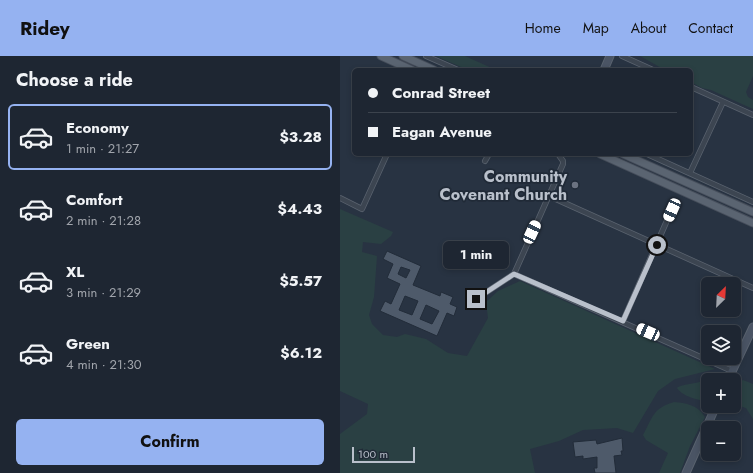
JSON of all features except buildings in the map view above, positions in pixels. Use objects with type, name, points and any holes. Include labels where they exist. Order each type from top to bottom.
[{"type":"main road","points":[[381,56],[408,68]]},
{"type":"main road","points":[[403,56],[430,68]]},
{"type":"main road","points":[[604,156],[753,223]]},
{"type":"main road","points":[[627,156],[753,212]]},
{"type":"street","points":[[426,56],[453,68]]},
{"type":"street","points":[[605,68],[610,56]]},
{"type":"street","points":[[622,56],[649,68]]},
{"type":"street","points":[[693,88],[753,115]]},
{"type":"street","points":[[690,173],[723,102]]},
{"type":"street","points":[[340,198],[362,208],[386,156]]},
{"type":"street","points":[[485,161],[488,156]]},
{"type":"street","points":[[476,299],[514,274],[563,164],[563,161],[559,156]]},
{"type":"street","points":[[652,156],[753,202]]},
{"type":"street","points":[[549,196],[753,288]]},
{"type":"street","points":[[623,321],[672,210]]},
{"type":"street","points":[[514,274],[623,321],[732,371],[753,326]]},
{"type":"street","points":[[686,473],[713,413]]},
{"type":"green space","points":[[436,56],[465,56],[492,68],[463,68]]},
{"type":"green space","points":[[640,56],[753,56],[753,76],[746,92],[748,97],[753,100],[753,109],[693,83],[693,68],[661,68]]},
{"type":"green space","points":[[340,209],[393,232],[391,236],[381,244],[363,242],[362,252],[377,256],[374,297],[369,315],[372,324],[383,335],[397,337],[405,334],[426,339],[448,353],[467,356],[488,318],[486,302],[498,291],[520,281],[701,363],[701,365],[706,365],[715,369],[675,379],[658,391],[633,433],[617,428],[583,430],[559,441],[530,449],[535,473],[340,473],[340,434],[367,414],[368,404],[340,391]]},
{"type":"green space","points":[[743,380],[753,384],[753,419],[746,408],[741,406],[741,381]]},
{"type":"green space","points":[[701,381],[701,400],[691,398],[679,391],[677,388]]},
{"type":"green space","points":[[674,402],[687,404],[695,407],[705,417],[703,421],[701,421],[701,425],[690,446],[680,473],[659,473],[668,453],[646,440],[643,435],[654,414],[667,404]]},
{"type":"place","name":"Community Covenant Church","points":[[575,185]]},
{"type":"route","points":[[476,299],[514,274],[623,321],[657,245]]}]
